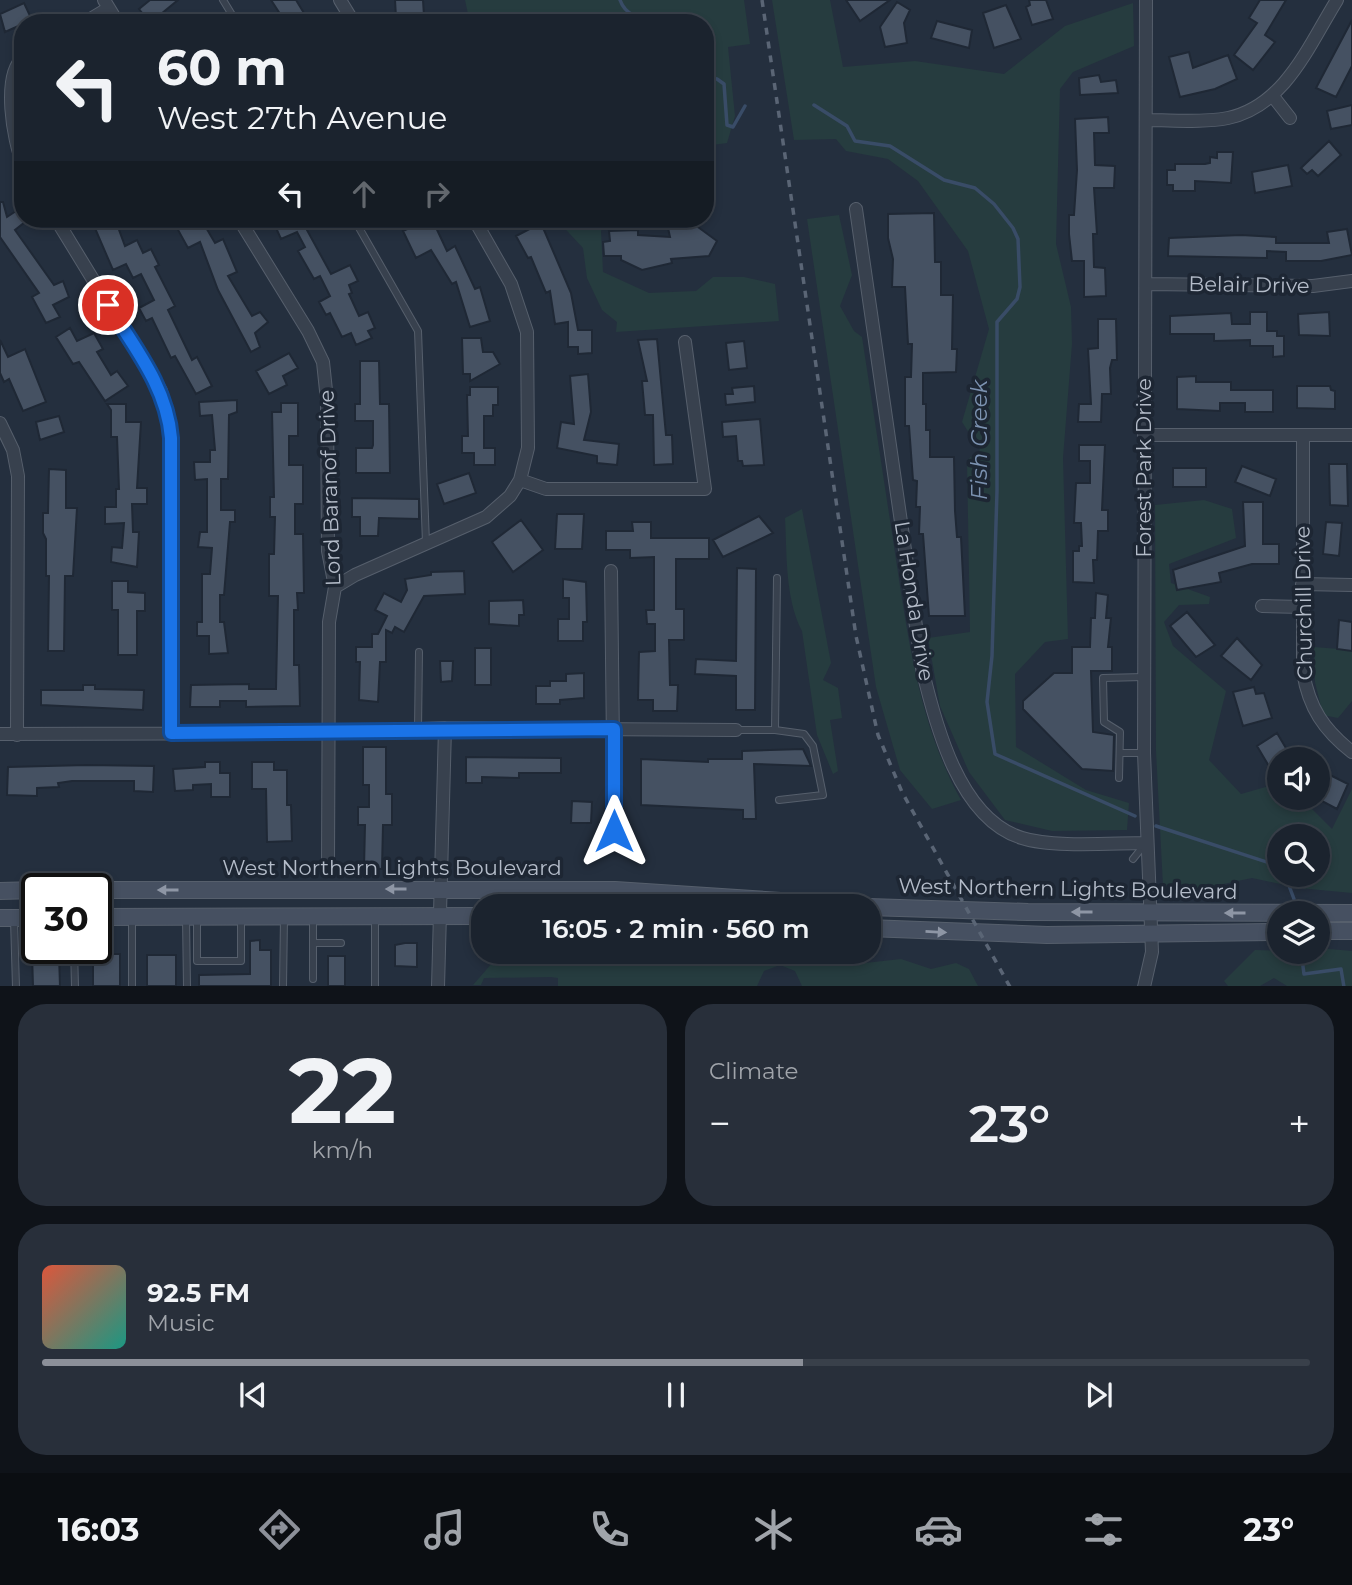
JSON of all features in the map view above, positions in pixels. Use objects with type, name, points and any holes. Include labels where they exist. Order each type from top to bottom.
[{"type":"main road","points":[[0,891],[21,890]]},
{"type":"main road","name":"West Northern Lights Boulevard","points":[[112,890],[615,890],[675,894]]},
{"type":"main road","name":"West Northern Lights Boulevard","points":[[881,907],[1352,914]]},
{"type":"main road","points":[[112,917],[471,916]]},
{"type":"main road","name":"West Northern Lights Boulevard","points":[[881,929],[1047,935],[1267,932]]},
{"type":"main road","points":[[1330,932],[1352,931]]},
{"type":"street","name":"Forest Park Drive","points":[[1146,0],[1144,753],[1151,935]]},
{"type":"street","points":[[1147,120],[1231,117],[1272,95],[1292,75],[1337,0]]},
{"type":"street","points":[[14,67],[11,83],[14,137]]},
{"type":"street","points":[[1272,95],[1290,118]]},
{"type":"street","name":"La Honda Drive","points":[[856,209],[922,668],[936,726],[956,772],[971,797],[991,820],[1022,838],[1146,843]]},
{"type":"street","points":[[61,228],[161,391],[168,413],[171,438],[171,733]]},
{"type":"street","name":"Lord Baranof Drive","points":[[245,228],[308,331],[323,362],[327,400],[328,551],[335,587],[329,622],[328,865]]},
{"type":"street","points":[[335,587],[355,575],[486,517],[510,496],[520,480],[528,448],[527,332],[511,284],[479,228]]},
{"type":"street","name":"Belair Drive","points":[[1146,284],[1313,286],[1352,281]]},
{"type":"street","points":[[520,480],[546,489],[705,489],[685,342]]},
{"type":"street","points":[[0,423],[13,450],[18,476],[17,735]]},
{"type":"street","points":[[1144,435],[1352,435]]},
{"type":"street","name":"Churchill Drive","points":[[1303,436],[1302,607],[1306,691],[1321,724],[1352,752]]},
{"type":"street","points":[[611,571],[614,831]]},
{"type":"street","points":[[1302,584],[1352,585]]},
{"type":"street","points":[[1262,607],[1302,607]]},
{"type":"street","points":[[0,734],[329,733],[445,728],[736,730]]},
{"type":"street","points":[[438,986],[443,889],[445,728]]},
{"type":"street","points":[[1144,986],[1150,966],[1151,935]]},
{"type":"lane","points":[[359,228],[418,331],[426,543]]},
{"type":"lane","points":[[775,730],[777,578]]},
{"type":"lane","points":[[418,729],[419,652]]},
{"type":"lane","points":[[1119,778],[1120,732],[1104,722],[1103,678],[1144,677]]},
{"type":"lane","points":[[736,730],[775,730],[804,734],[813,747],[823,794],[779,800]]},
{"type":"lane","points":[[1120,753],[1144,753]]},
{"type":"lane","points":[[1133,859],[1146,843]]},
{"type":"lane","points":[[191,917],[197,961],[241,961],[241,916]]},
{"type":"lane","points":[[283,986],[284,916]]},
{"type":"lane","points":[[313,916],[313,979]]},
{"type":"lane","points":[[375,916],[375,986]]},
{"type":"lane","points":[[132,917],[132,986]]},
{"type":"lane","points":[[187,986],[191,917]]},
{"type":"lane","points":[[7,918],[16,986]]},
{"type":"lane","points":[[313,943],[341,943]]},
{"type":"lane","points":[[74,964],[75,986]]},
{"type":"green space","points":[[465,0],[744,0],[750,44],[728,47],[735,116],[727,143],[714,145],[714,14],[468,14]]},
{"type":"green space","points":[[772,0],[830,0],[843,67],[915,61],[1004,74],[1065,26],[1133,3],[1134,46],[1073,72],[1060,89],[1056,244],[1071,307],[1072,344],[1063,458],[1068,639],[1045,642],[1015,674],[1016,747],[1086,790],[1129,803],[1127,830],[1052,831],[1005,820],[969,772],[940,706],[928,638],[970,632],[967,460],[980,450],[962,422],[989,329],[968,251],[918,181],[888,159],[846,151],[836,139],[794,140]]},
{"type":"green space","points":[[839,215],[852,275],[840,306],[854,331],[862,337],[917,680],[935,741],[961,800],[932,809],[900,770],[876,687],[807,219]]},
{"type":"green space","points":[[564,228],[603,228],[603,272],[649,293],[696,291],[713,277],[744,277],[775,284],[779,321],[616,332],[617,322],[602,310],[587,278],[583,248]]},
{"type":"green space","points":[[1204,500],[1232,509],[1236,538],[1169,564],[1171,583],[1210,597],[1209,604],[1179,605],[1164,622],[1173,646],[1226,691],[1209,760],[1241,794],[1267,787],[1267,810],[1313,810],[1327,824],[1267,824],[1267,881],[1252,878],[1181,893],[1163,886],[1156,751],[1155,505]]},
{"type":"green space","points":[[802,509],[831,663],[823,680],[838,688],[842,718],[830,720],[838,771],[833,774],[817,735],[802,631],[792,605],[788,576],[785,518]]},
{"type":"green space","points":[[1314,647],[1352,650],[1352,701],[1338,718],[1323,715],[1315,682]]},
{"type":"green space","points":[[1352,789],[1352,893],[1294,887],[1330,887],[1330,827],[1332,829]]},
{"type":"green space","points":[[1330,949],[1352,951],[1352,986],[1287,986],[1274,978],[1260,986],[1228,986],[1224,981],[1255,950],[1267,950],[1267,964],[1330,964]]},
{"type":"green space","points":[[901,959],[931,969],[956,963],[969,969],[978,986],[802,986],[795,971],[780,965],[764,971],[757,986],[558,986],[558,978],[551,977],[484,978],[481,985],[473,985],[491,964],[847,965],[881,964],[881,961]]},
{"type":"building","points":[[150,0],[178,0],[161,14],[143,14],[139,9]]},
{"type":"building","points":[[271,0],[296,0],[305,14],[280,14]]},
{"type":"building","points":[[395,0],[423,0],[424,14],[396,14]]},
{"type":"building","points":[[846,0],[890,0],[860,21]]},
{"type":"building","points":[[1029,0],[1046,0],[1053,19],[1032,25],[1026,7],[1030,5]]},
{"type":"building","points":[[1260,0],[1286,0],[1265,35],[1275,42],[1253,70],[1234,55],[1257,23],[1249,18]]},
{"type":"building","points":[[897,2],[910,10],[904,23],[907,43],[885,47],[880,27]]},
{"type":"building","points":[[24,3],[29,14],[14,14],[14,28],[5,32],[0,14]]},
{"type":"building","points":[[1006,5],[1021,39],[994,48],[983,13]]},
{"type":"building","points":[[1352,20],[1352,66],[1336,97],[1316,88]]},
{"type":"building","points":[[937,21],[972,30],[969,48],[931,38]]},
{"type":"building","points":[[1189,52],[1193,68],[1228,55],[1237,79],[1215,89],[1180,97],[1169,57]]},
{"type":"building","points":[[1099,75],[1101,82],[1116,80],[1118,93],[1080,95],[1079,78]]},
{"type":"building","points":[[1352,105],[1352,125],[1331,129],[1327,111]]},
{"type":"building","points":[[1108,117],[1109,133],[1094,133],[1095,165],[1115,166],[1114,188],[1094,188],[1097,234],[1093,234],[1094,267],[1105,268],[1106,296],[1084,297],[1084,261],[1072,261],[1069,234],[1069,215],[1074,215],[1077,170],[1075,119]]},
{"type":"building","points":[[1329,141],[1341,155],[1318,176],[1312,170],[1307,174],[1301,168]]},
{"type":"building","points":[[1217,152],[1233,152],[1231,183],[1195,181],[1195,191],[1173,191],[1173,185],[1167,185],[1167,170],[1175,170],[1175,164],[1210,163],[1210,157],[1217,158]]},
{"type":"building","points":[[1288,165],[1292,186],[1255,193],[1252,172]]},
{"type":"building","points":[[0,202],[3,202],[7,217],[14,212],[14,228],[18,228],[15,230],[54,285],[63,281],[69,297],[53,305],[60,317],[46,323],[32,297],[39,293],[0,237]]},
{"type":"building","points":[[934,213],[935,262],[941,262],[941,295],[953,295],[952,349],[957,349],[956,372],[923,373],[923,404],[926,404],[926,430],[930,430],[930,457],[954,457],[955,511],[957,537],[961,537],[965,616],[929,616],[923,534],[919,534],[920,507],[916,507],[917,481],[913,480],[909,426],[905,426],[905,377],[911,377],[912,344],[908,344],[905,287],[892,287],[893,259],[888,238],[888,214]]},
{"type":"building","points":[[95,228],[118,228],[125,246],[137,240],[143,253],[151,249],[159,265],[155,267],[175,306],[168,310],[192,360],[197,357],[212,386],[196,394],[175,356],[171,358],[152,318],[146,321],[139,308],[154,300],[141,274],[133,278],[126,264],[113,270]]},
{"type":"building","points":[[177,228],[206,228],[215,243],[223,239],[237,272],[228,276],[252,316],[260,312],[268,322],[255,333],[260,347],[251,352],[218,290],[200,242],[188,248]]},
{"type":"building","points":[[276,228],[306,228],[331,274],[350,265],[358,281],[349,285],[352,293],[349,294],[359,316],[368,312],[375,328],[368,331],[372,338],[356,345],[351,333],[342,337],[330,313],[326,315],[319,302],[330,296],[320,276],[314,279],[298,251],[305,247],[297,232],[281,239]]},
{"type":"building","points":[[409,228],[436,228],[447,251],[455,246],[475,289],[480,287],[490,321],[470,327],[456,282],[452,284],[431,250],[416,258],[403,231]]},
{"type":"building","points":[[531,228],[543,228],[571,293],[578,330],[592,330],[592,353],[578,354],[578,347],[568,347],[568,322],[555,324],[550,291],[546,293],[531,257],[528,258],[516,236]]},
{"type":"building","points":[[668,228],[699,228],[717,241],[709,256],[671,259],[672,263],[642,270],[621,260],[621,256],[604,256],[603,242],[610,241],[609,231],[638,230],[638,235],[670,237]]},
{"type":"building","points":[[1347,229],[1352,255],[1321,261],[1286,261],[1286,252],[1267,251],[1267,258],[1168,256],[1169,238],[1241,235],[1276,237],[1276,243],[1329,243],[1327,232]]},
{"type":"building","points":[[1250,312],[1267,312],[1267,331],[1277,331],[1277,336],[1284,336],[1284,356],[1273,357],[1273,346],[1250,346],[1250,340],[1214,341],[1214,334],[1170,334],[1170,316],[1231,313],[1232,324],[1250,324]]},
{"type":"building","points":[[1329,312],[1330,336],[1299,335],[1298,314]]},
{"type":"building","points":[[1098,319],[1116,319],[1117,360],[1112,360],[1110,368],[1111,394],[1102,394],[1101,422],[1078,422],[1079,404],[1091,404],[1088,349],[1098,348]]},
{"type":"building","points":[[70,328],[77,341],[94,333],[103,349],[97,352],[111,375],[117,371],[128,386],[105,401],[79,362],[73,364],[56,337]]},
{"type":"building","points":[[462,338],[481,338],[483,352],[493,352],[500,364],[470,381],[470,374],[463,374]]},
{"type":"building","points":[[657,339],[666,435],[672,435],[673,464],[654,465],[653,415],[645,415],[642,381],[647,381],[638,340]]},
{"type":"building","points":[[0,340],[8,357],[25,349],[46,402],[23,411],[9,379],[4,382],[0,373]]},
{"type":"building","points":[[744,341],[747,368],[729,370],[726,343]]},
{"type":"building","points":[[289,353],[298,368],[283,376],[287,385],[269,394],[256,371]]},
{"type":"building","points":[[360,361],[379,361],[380,404],[389,404],[390,473],[356,473],[356,448],[372,448],[373,445],[373,421],[355,421],[355,404],[360,404]]},
{"type":"building","points":[[588,374],[591,412],[584,440],[619,444],[617,465],[597,463],[597,456],[557,448],[561,422],[574,424],[570,376]]},
{"type":"building","points":[[1196,376],[1196,382],[1231,382],[1231,390],[1273,390],[1273,412],[1245,412],[1245,403],[1220,403],[1220,411],[1177,409],[1177,377]]},
{"type":"building","points":[[754,386],[755,402],[726,405],[725,394],[733,394],[732,388]]},
{"type":"building","points":[[1297,386],[1330,386],[1331,390],[1335,391],[1335,409],[1297,408]]},
{"type":"building","points":[[470,387],[498,387],[498,405],[493,405],[493,416],[484,416],[484,448],[495,448],[495,465],[474,465],[474,453],[462,453],[462,436],[468,436],[467,395],[470,395]]},
{"type":"building","points":[[237,400],[237,412],[229,415],[228,479],[221,479],[221,510],[235,510],[235,522],[230,522],[224,595],[220,595],[220,622],[224,622],[228,653],[209,654],[209,636],[197,636],[197,622],[202,622],[202,574],[210,574],[212,548],[198,547],[200,532],[207,532],[207,479],[195,480],[194,462],[210,462],[210,450],[215,450],[212,415],[200,416],[199,402]]},
{"type":"building","points":[[281,403],[298,403],[298,436],[289,436],[289,465],[303,465],[303,504],[295,504],[295,534],[303,534],[304,593],[297,593],[298,610],[294,610],[294,665],[299,665],[300,706],[246,707],[246,701],[220,701],[220,707],[190,707],[191,685],[249,684],[249,689],[276,689],[278,596],[269,596],[269,554],[274,554],[275,517],[270,517],[270,497],[274,497],[272,412],[281,412]]},
{"type":"building","points":[[107,404],[126,404],[126,422],[141,422],[137,488],[147,488],[147,504],[132,504],[133,532],[139,532],[137,567],[111,562],[112,547],[122,548],[124,523],[105,524],[105,507],[116,507],[116,489],[119,489],[117,437],[111,437],[111,410]]},
{"type":"building","points":[[59,416],[64,432],[40,440],[36,422]]},
{"type":"building","points":[[760,419],[764,465],[743,466],[742,461],[738,461],[736,436],[723,437],[722,422]]},
{"type":"building","points":[[1079,445],[1105,445],[1102,510],[1108,510],[1108,531],[1098,531],[1097,560],[1093,560],[1094,583],[1073,582],[1073,551],[1079,551],[1079,546],[1082,546],[1081,523],[1074,523],[1076,483],[1090,483],[1090,461],[1079,461]]},
{"type":"building","points":[[1329,464],[1347,464],[1348,506],[1330,505]]},
{"type":"building","points":[[1242,466],[1276,479],[1270,496],[1235,482]]},
{"type":"building","points":[[1173,468],[1206,468],[1206,487],[1173,487]]},
{"type":"building","points":[[49,469],[66,470],[66,508],[77,508],[73,576],[65,576],[64,651],[48,651],[49,576],[46,576],[43,513],[48,513]]},
{"type":"building","points":[[469,473],[476,493],[444,504],[437,484]]},
{"type":"building","points":[[352,498],[419,499],[419,519],[379,518],[378,536],[360,536],[360,517],[352,517]]},
{"type":"building","points":[[1243,502],[1263,502],[1263,544],[1279,544],[1279,564],[1252,564],[1219,573],[1221,582],[1177,590],[1173,570],[1245,546]]},
{"type":"building","points":[[557,514],[584,514],[582,549],[555,549]]},
{"type":"building","points":[[759,516],[773,533],[723,557],[713,540]]},
{"type":"building","points":[[521,520],[543,550],[513,572],[492,542]]},
{"type":"building","points":[[632,522],[651,522],[651,538],[709,538],[709,559],[676,559],[676,609],[684,609],[684,640],[669,640],[670,685],[678,685],[677,711],[653,711],[653,700],[638,700],[639,652],[655,651],[655,624],[647,624],[646,610],[654,610],[654,557],[630,558],[630,550],[606,550],[606,531],[633,531]]},
{"type":"building","points":[[1326,522],[1342,523],[1339,556],[1323,554]]},
{"type":"building","points":[[737,568],[756,569],[755,710],[736,710],[736,676],[695,674],[696,659],[736,661]]},
{"type":"building","points":[[464,571],[465,594],[424,596],[404,632],[395,627],[392,633],[386,630],[386,662],[380,662],[378,702],[359,700],[360,662],[356,662],[356,647],[372,647],[372,634],[378,634],[387,616],[375,610],[384,593],[401,602],[407,590],[405,579],[431,575],[431,572]]},
{"type":"building","points":[[563,579],[586,582],[587,622],[583,622],[583,641],[558,641],[558,619],[569,619],[569,598],[563,598]]},
{"type":"building","points":[[112,581],[128,581],[128,592],[145,593],[145,611],[137,611],[137,655],[118,655],[118,610],[112,610]]},
{"type":"building","points":[[1096,593],[1108,595],[1106,618],[1111,618],[1108,647],[1112,647],[1112,671],[1091,671],[1093,732],[1114,735],[1113,771],[1082,769],[1023,709],[1023,701],[1054,673],[1072,673],[1072,647],[1090,647],[1091,618],[1095,618]]},
{"type":"building","points":[[523,600],[524,615],[519,615],[519,626],[489,624],[489,601]]},
{"type":"building","points":[[1187,612],[1215,645],[1196,657],[1170,626]]},
{"type":"building","points":[[1339,620],[1352,622],[1352,651],[1337,649]]},
{"type":"building","points":[[1237,638],[1262,665],[1251,680],[1221,656]]},
{"type":"building","points":[[475,648],[491,648],[491,685],[475,685]]},
{"type":"building","points":[[440,661],[453,661],[452,681],[441,682]]},
{"type":"building","points":[[584,673],[584,698],[560,700],[560,704],[536,704],[536,686],[550,686],[550,681],[566,681],[566,674]]},
{"type":"building","points":[[83,685],[95,685],[95,689],[144,690],[143,710],[41,705],[41,690],[83,690]]},
{"type":"building","points":[[1254,687],[1256,694],[1264,693],[1272,718],[1243,726],[1233,692]]},
{"type":"building","points":[[1277,733],[1285,747],[1267,747],[1267,763],[1257,746]]},
{"type":"building","points":[[363,747],[386,747],[386,794],[392,794],[392,825],[383,825],[382,869],[364,868],[365,825],[358,825],[358,807],[369,807],[369,785],[363,785]]},
{"type":"building","points":[[803,749],[811,766],[754,764],[756,819],[743,819],[743,810],[641,805],[641,759],[708,762],[708,759],[742,759],[742,751]]},
{"type":"building","points":[[466,757],[561,758],[561,773],[519,773],[519,778],[482,777],[482,783],[466,783]]},
{"type":"building","points":[[205,762],[220,762],[220,773],[230,773],[230,797],[211,797],[211,784],[193,785],[193,790],[175,791],[173,769],[205,767]]},
{"type":"building","points":[[252,762],[274,762],[274,770],[287,770],[287,805],[291,805],[292,841],[267,842],[266,789],[252,789]]},
{"type":"building","points":[[154,766],[153,792],[134,791],[134,781],[72,781],[58,783],[59,787],[37,788],[37,796],[7,795],[8,767]]},
{"type":"building","points":[[1330,775],[1348,784],[1337,809],[1330,805]]},
{"type":"building","points":[[572,801],[592,802],[591,823],[571,823]]},
{"type":"building","points":[[260,940],[260,950],[271,950],[271,986],[199,986],[199,975],[250,974],[250,941]]},
{"type":"building","points":[[417,943],[417,967],[395,966],[395,945]]},
{"type":"building","points":[[112,954],[120,954],[120,986],[93,986],[93,964],[112,964]]},
{"type":"building","points":[[147,955],[176,955],[176,986],[147,986]]},
{"type":"building","points":[[328,956],[345,956],[345,986],[328,986]]},
{"type":"building","points":[[32,964],[59,964],[60,986],[33,986]]},
{"type":"waterway","name":"Fish Creek","points":[[620,0],[630,14]]},
{"type":"waterway","name":"Fish Creek","points":[[714,78],[724,84],[727,125],[733,127],[745,106]]},
{"type":"waterway","name":"Fish Creek","points":[[814,105],[847,126],[855,141],[890,146],[944,180],[975,188],[994,204],[1018,239],[1020,287],[1017,299],[997,322],[997,491],[992,656],[987,702],[995,754],[1135,816]]},
{"type":"waterway","name":"Fish Creek","points":[[1156,826],[1267,862]]},
{"type":"waterway","name":"Fish Creek","points":[[1290,887],[1294,899]]},
{"type":"waterway","name":"Fish Creek","points":[[1303,964],[1304,974],[1341,969],[1344,986]]},
{"type":"railway","points":[[762,0],[856,636],[878,735],[902,792],[1009,986]]},
{"type":"route","points":[[108,305],[161,391],[168,413],[171,438],[171,733],[329,733],[445,728],[614,729],[614,831]]}]
